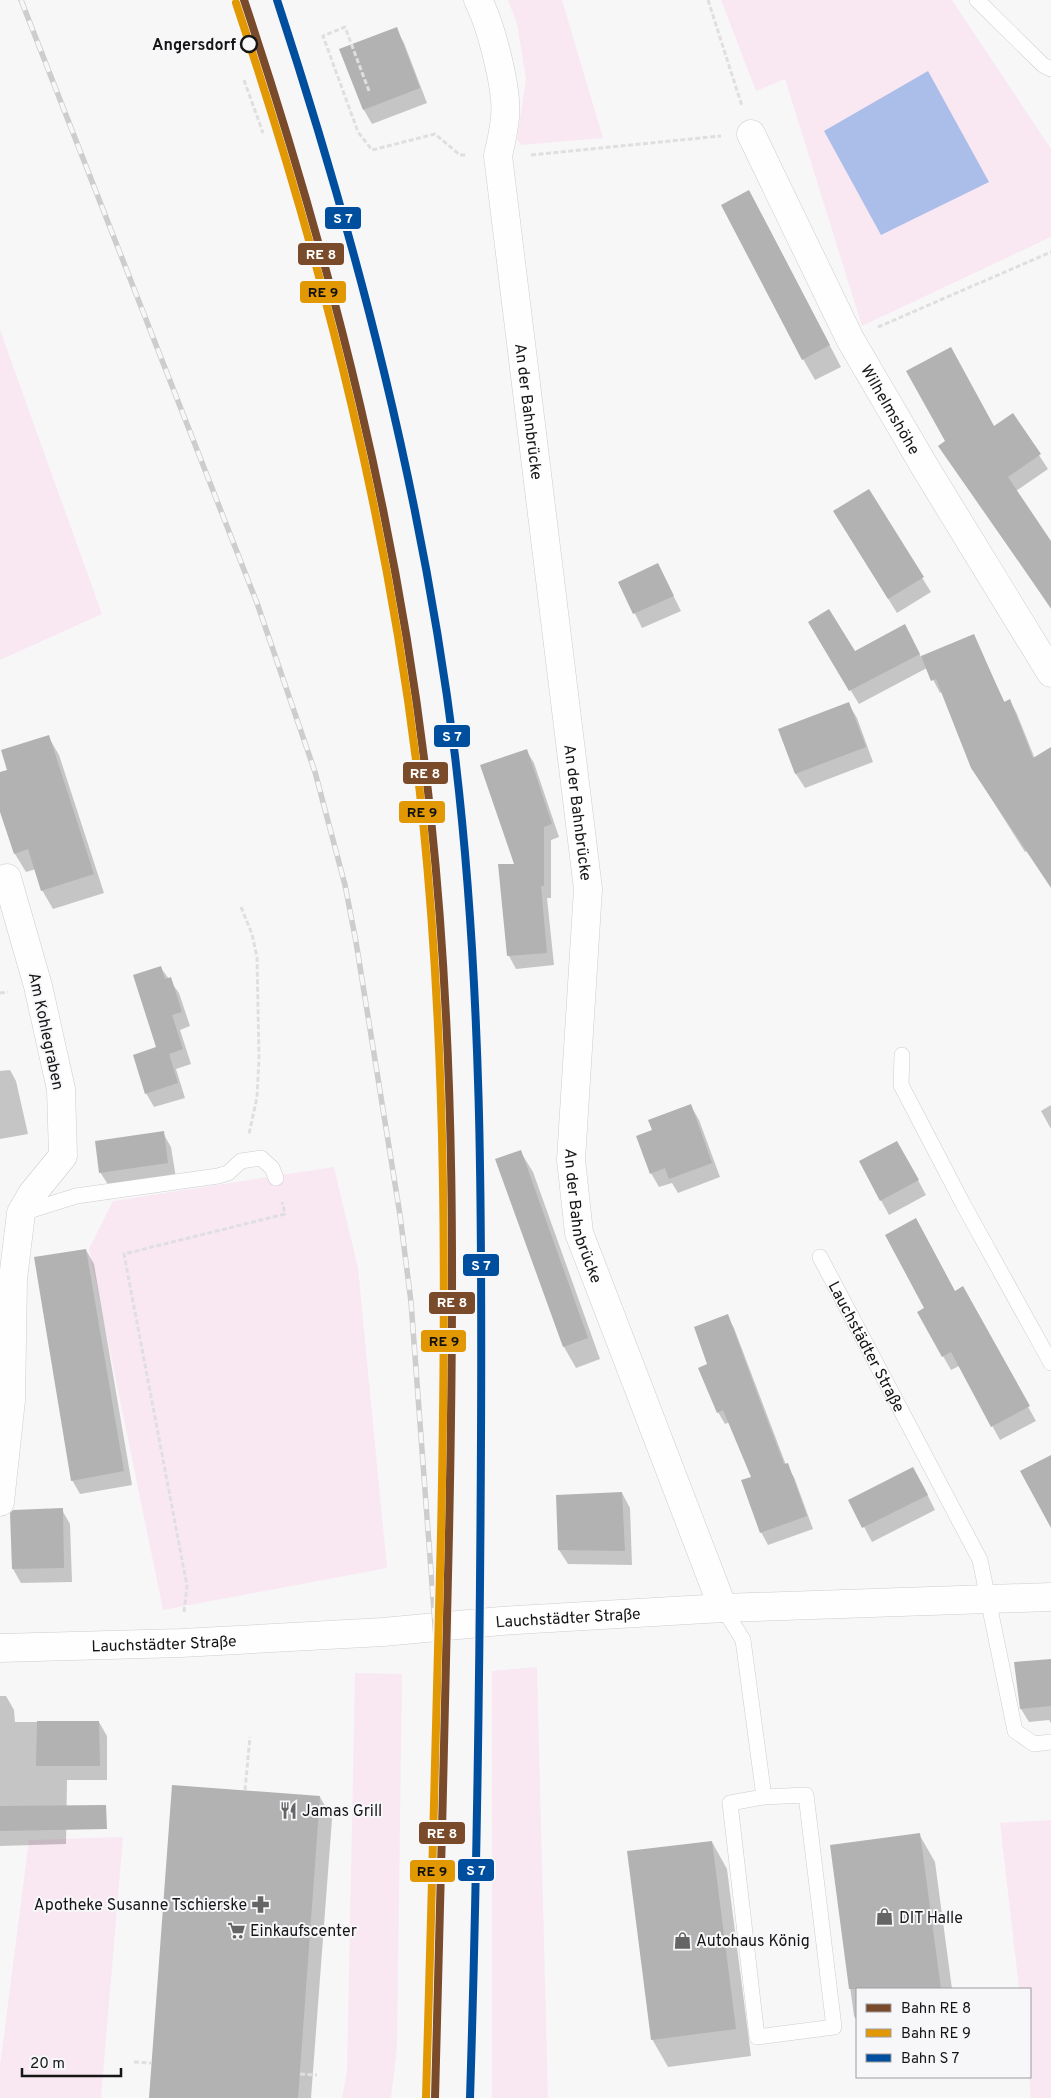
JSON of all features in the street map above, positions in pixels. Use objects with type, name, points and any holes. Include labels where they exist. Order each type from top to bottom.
[{"type":"street","name":"An der Bahnbrücke","points":[[478,0],[486,15],[500,74],[506,115],[498,156],[588,889],[571,1160],[579,1233],[722,1608]]},
{"type":"street","name":"Wilhelmshöhe","points":[[751,134],[850,339],[926,469],[1051,674]]},
{"type":"street","name":"Am Kohlegraben","points":[[0,1502],[11,1400],[13,1279],[21,1213],[32,1194],[63,1156],[61,1089],[38,986],[7,878]]},
{"type":"street","name":"Lauchstädter Straße","points":[[0,1648],[181,1643],[383,1632],[501,1621],[722,1608],[1051,1598]]},
{"type":"lane","points":[[977,0],[1043,65],[1051,69]]},
{"type":"lane","points":[[902,1055],[901,1085],[963,1204],[1051,1363]]},
{"type":"lane","points":[[21,1213],[76,1196],[228,1174],[241,1161],[261,1158],[272,1168],[276,1178]]},
{"type":"lane","name":"Lauchstädter Straße","points":[[820,1257],[980,1560],[987,1599]]},
{"type":"lane","points":[[987,1599],[1015,1731],[1034,1744],[1051,1742]]},
{"type":"lane","points":[[722,1608],[743,1640],[764,1797]]},
{"type":"lane","points":[[806,1795],[834,2027],[757,2037],[730,1803],[764,1797],[806,1795]]},
{"type":"path","points":[[369,91],[345,27],[322,36],[358,132],[372,150],[435,134],[460,155],[498,156],[751,134],[708,0]]},
{"type":"path","points":[[244,80],[263,133]]},
{"type":"path","points":[[850,339],[1051,252]]},
{"type":"path","points":[[241,906],[252,934],[256,957],[259,1058],[257,1097],[252,1127],[241,1161]]},
{"type":"path","points":[[181,1643],[187,1586],[124,1254],[285,1214],[276,1178]]},
{"type":"path","points":[[245,1790],[250,1738]]},
{"type":"path","points":[[134,2062],[151,2063]]},
{"type":"path","points":[[300,2074],[316,2075]]},
{"type":"shaded area","points":[[508,0],[562,0],[603,138],[521,145],[517,139],[526,79],[517,24]]},
{"type":"shaded area","points":[[721,0],[952,0],[1051,149],[1051,237],[862,326],[785,79],[756,91]]},
{"type":"shaded area","points":[[0,330],[102,614],[0,660]]},
{"type":"shaded area","points":[[334,1167],[358,1268],[387,1568],[163,1610],[89,1249],[113,1201]]},
{"type":"shaded area","points":[[537,1667],[548,2098],[492,2098],[492,1671]]},
{"type":"shaded area","points":[[355,1673],[402,1674],[397,2048],[391,2098],[342,2098],[347,2071]]},
{"type":"shaded area","points":[[1051,1820],[1051,2098],[1031,2098],[1029,2078],[1031,2078],[1031,1988],[1019,1988],[1000,1823]]},
{"type":"shaded area","points":[[123,1837],[101,2098],[0,2098],[0,2066],[29,1840]]},
{"type":"water","points":[[928,71],[989,182],[881,235],[824,131]]},
{"type":"building","points":[[397,27],[420,88],[363,110],[339,49]]},
{"type":"building","points":[[749,190],[830,345],[802,360],[721,205]]},
{"type":"building","points":[[951,347],[994,426],[1013,413],[1041,454],[1008,477],[1051,541],[1051,608],[938,446],[945,441],[906,371]]},
{"type":"building","points":[[869,489],[924,577],[888,599],[833,511]]},
{"type":"building","points":[[658,563],[674,596],[633,614],[618,582]]},
{"type":"building","points":[[829,609],[855,651],[905,624],[920,654],[849,691],[808,622]]},
{"type":"building","points":[[974,634],[1004,702],[1010,699],[1033,758],[1051,747],[1051,888],[971,768],[936,679],[931,681],[921,656]]},
{"type":"building","points":[[849,702],[866,747],[795,774],[778,729]]},
{"type":"building","points":[[49,735],[94,874],[41,891],[28,849],[14,854],[0,812],[0,772],[7,770],[1,750]]},
{"type":"building","points":[[527,749],[552,824],[544,827],[544,886],[541,886],[547,953],[507,956],[498,864],[514,864],[480,765]]},
{"type":"building","points":[[161,966],[165,979],[171,977],[182,1012],[172,1015],[183,1049],[169,1054],[178,1083],[145,1094],[133,1055],[156,1047],[133,975]]},
{"type":"building","points":[[691,1104],[712,1163],[669,1179],[665,1168],[650,1174],[636,1136],[652,1130],[648,1120]]},
{"type":"building","points":[[164,1131],[168,1163],[99,1173],[95,1141]]},
{"type":"building","points":[[897,1141],[919,1180],[880,1201],[859,1161]]},
{"type":"building","points":[[521,1150],[588,1338],[563,1347],[495,1159]]},
{"type":"building","points":[[916,1218],[955,1291],[963,1286],[1030,1406],[991,1427],[951,1352],[942,1357],[917,1312],[924,1308],[885,1235]]},
{"type":"building","points":[[86,1249],[124,1471],[71,1481],[34,1257]]},
{"type":"building","points":[[728,1314],[784,1464],[788,1463],[807,1516],[760,1533],[741,1480],[751,1477],[723,1410],[717,1413],[698,1368],[707,1364],[694,1327]]},
{"type":"building","points":[[1051,1455],[1051,1528],[1020,1471]]},
{"type":"building","points":[[913,1467],[928,1495],[862,1528],[848,1500]]},
{"type":"building","points":[[622,1492],[625,1551],[558,1550],[556,1495]]},
{"type":"building","points":[[63,1508],[64,1568],[12,1569],[10,1513],[13,1510]]},
{"type":"building","points":[[1051,1659],[1051,1706],[1020,1709],[1014,1662]]},
{"type":"building","points":[[37,1721],[99,1721],[100,1766],[36,1766]]},
{"type":"building","name":"Einkaufscenter","points":[[172,1785],[320,1796],[298,2098],[149,2098]]},
{"type":"building","points":[[106,1805],[107,1829],[0,1831],[0,1806]]},
{"type":"building","name":"DIT Halle","points":[[920,1833],[941,1988],[849,1989],[830,1845]]},
{"type":"building","name":"Autohaus König","points":[[712,1841],[736,2029],[651,2040],[627,1851]]},
{"type":"railway","points":[[21,0],[257,603],[315,772],[345,885],[400,1215],[411,1302],[440,1692],[441,1859]]},
{"type":"transit line","points":[[244,0],[307,201],[360,405],[383,507],[402,610],[418,714],[431,819],[445,998],[449,1087],[452,1265],[451,1444],[435,2098]]},
{"type":"transit line","points":[[277,0],[307,93],[360,279],[406,468],[425,563],[441,659],[455,756],[464,841],[471,926],[479,1096],[481,1267],[479,1685],[470,2098]]},
{"type":"transit line","points":[[236,3],[299,204],[327,305],[352,407],[375,509],[394,612],[410,716],[423,821],[437,999],[441,1088],[444,1266],[441,1534],[426,2098]]},
{"type":"place","name":"Angersdorf","points":[[249,44]]},
{"type":"place","name":"Jamas Grill","points":[[288,1810]]},
{"type":"place","name":"Apotheke Susanne Tschierske","points":[[261,1904]]},
{"type":"place","name":"DIT Halle","points":[[885,1917]]},
{"type":"place","name":"Einkaufscenter","points":[[236,1930]]},
{"type":"place","name":"Autohaus König","points":[[682,1940]]}]
